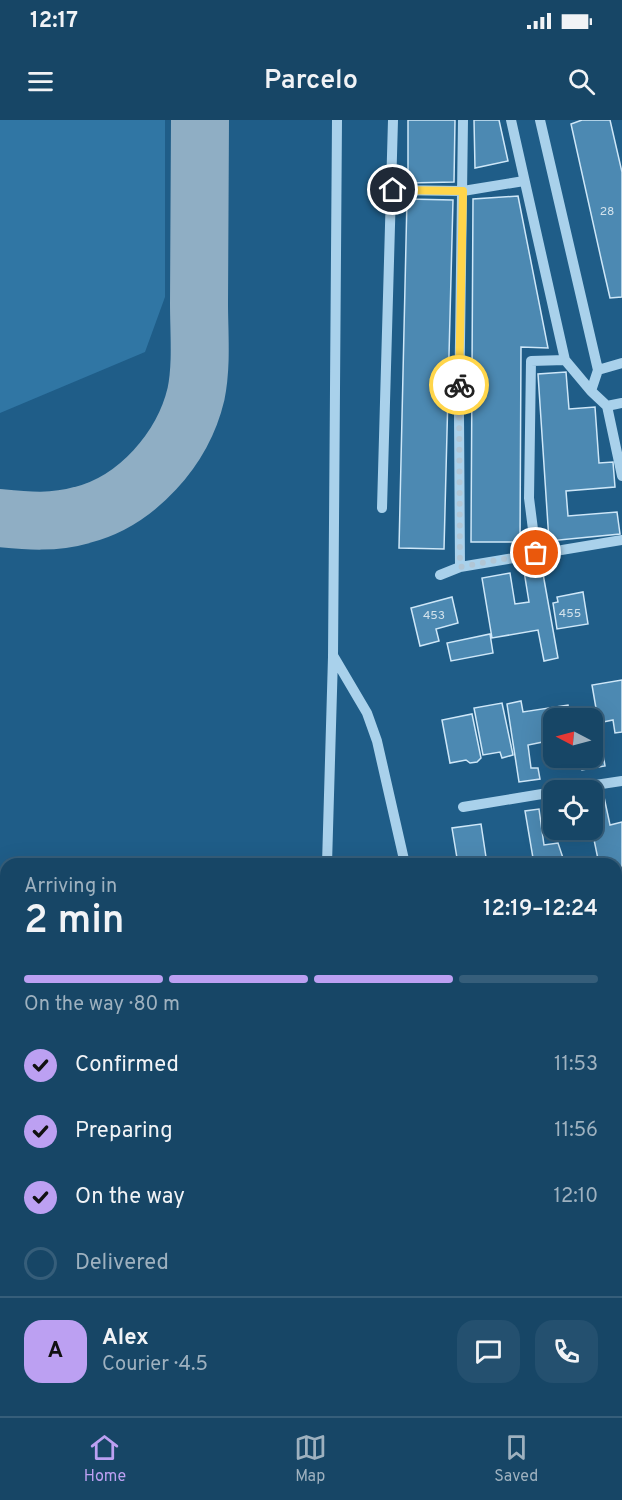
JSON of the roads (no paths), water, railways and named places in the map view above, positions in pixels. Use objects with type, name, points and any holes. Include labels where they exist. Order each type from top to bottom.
[{"type":"street","points":[[327,858],[333,657],[338,120]]},
{"type":"street","points":[[382,508],[393,190],[393,120]]},
{"type":"street","points":[[460,567],[459,415],[463,120]]},
{"type":"street","points":[[511,120],[565,360],[591,392],[607,406],[622,476]]},
{"type":"street","points":[[540,120],[598,370],[591,392]]},
{"type":"street","points":[[393,190],[463,191],[525,181]]},
{"type":"street","points":[[536,553],[529,498],[531,361],[565,360]]},
{"type":"street","points":[[598,370],[622,363]]},
{"type":"street","points":[[607,406],[622,403]]},
{"type":"street","points":[[440,575],[460,567],[622,540]]},
{"type":"street","points":[[333,657],[368,713],[404,858]]},
{"type":"street","points":[[603,784],[622,781]]},
{"type":"street","points":[[463,807],[543,794]]}]
